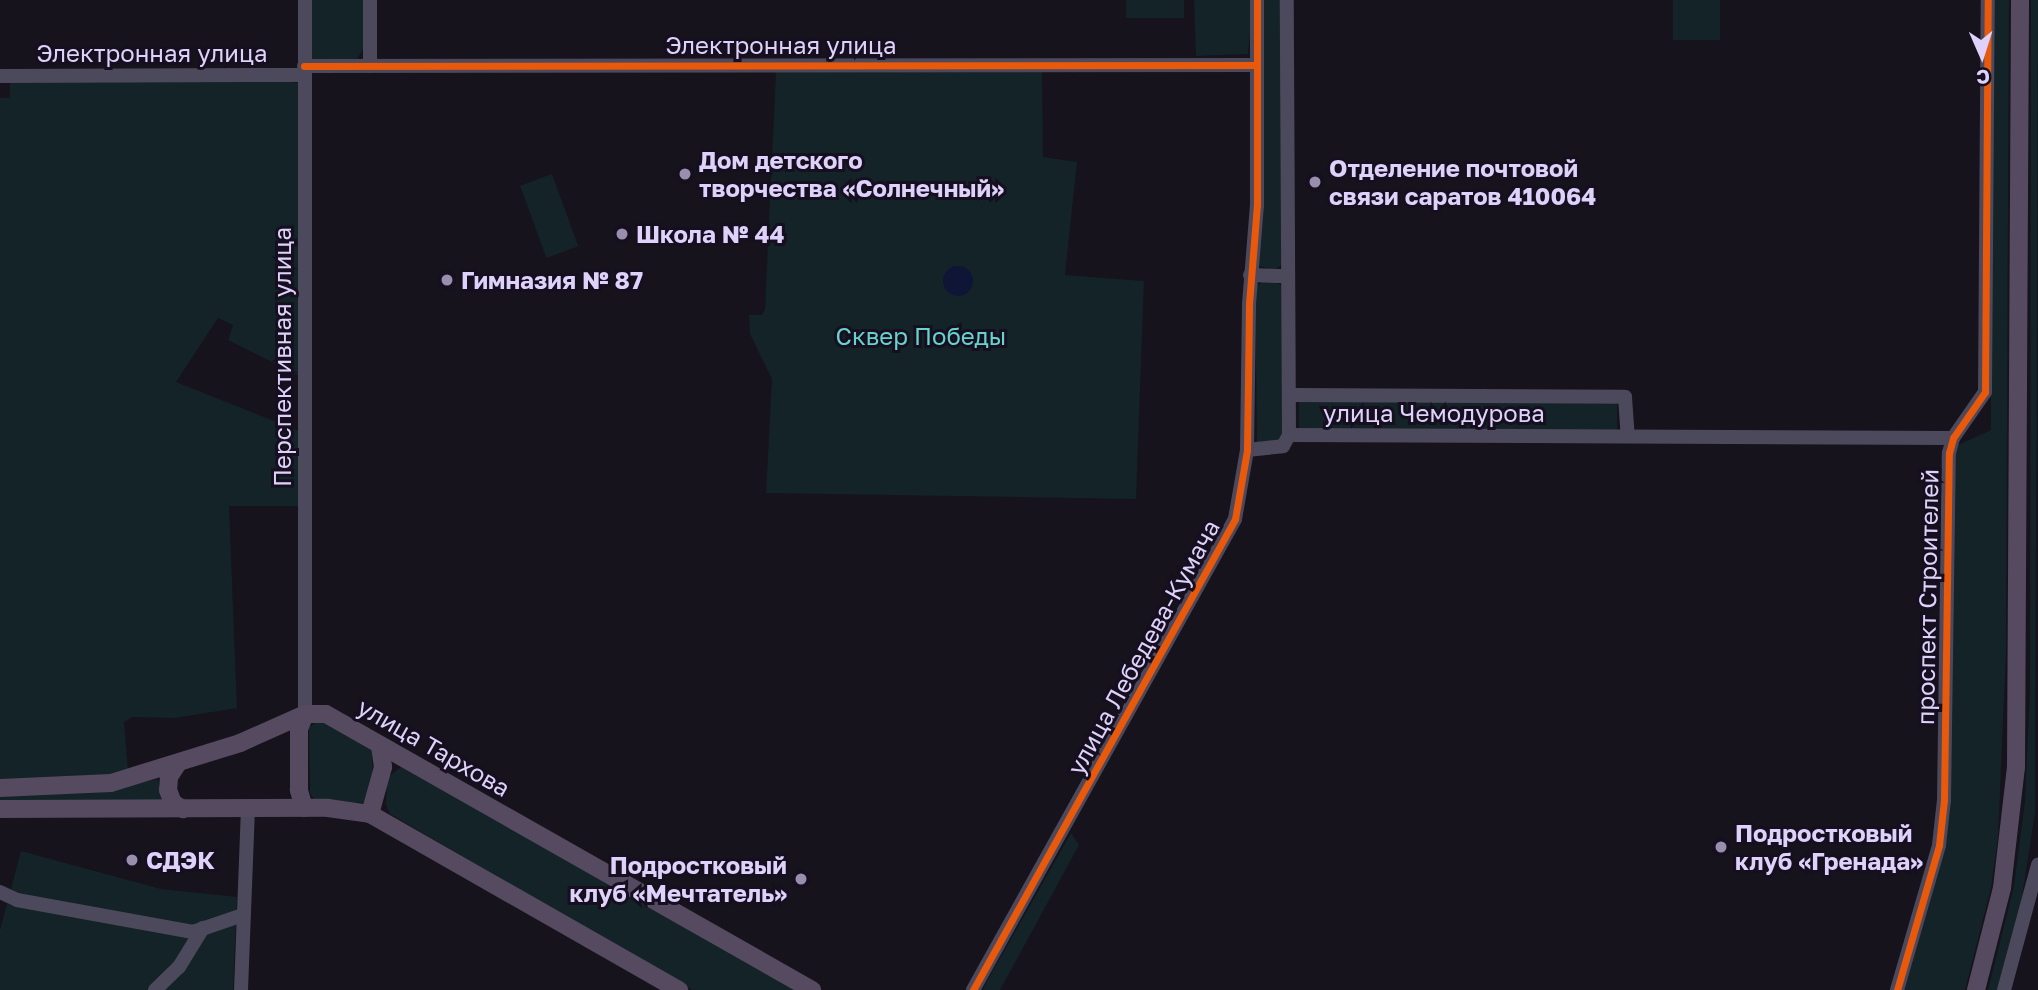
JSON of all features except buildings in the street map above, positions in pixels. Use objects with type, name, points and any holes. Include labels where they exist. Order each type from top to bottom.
[{"type":"main road","points":[[1976,990],[2002,888],[2016,766],[2020,0]]},
{"type":"main road","points":[[0,788],[111,783],[277,730],[305,714]]},
{"type":"main road","points":[[304,808],[299,790],[299,729],[305,714]]},
{"type":"main road","name":"улица Тархова","points":[[305,714],[326,714],[812,990]]},
{"type":"main road","points":[[370,814],[383,767],[380,744]]},
{"type":"main road","points":[[178,763],[169,777],[168,790],[173,803],[183,809]]},
{"type":"main road","points":[[0,809],[304,808],[370,814],[679,990]]},
{"type":"street","name":"Перспективная улица","points":[[305,0],[305,714]]},
{"type":"street","points":[[370,0],[370,66]]},
{"type":"street","name":"улица Лебедева-Кумача","points":[[973,990],[1220,552],[1235,519],[1247,450],[1250,275],[1257,205],[1257,0]]},
{"type":"street","points":[[1287,0],[1287,276],[1291,395],[1289,435]]},
{"type":"street","name":"проспект Строителей","points":[[1898,990],[1936,858],[1943,811],[1947,474],[1952,438],[1985,392],[1988,0]]},
{"type":"street","name":"Электронная улица","points":[[0,76],[304,70],[370,66],[1257,65]]},
{"type":"street","points":[[1250,275],[1287,276]]},
{"type":"street","name":"улица Чемодурова","points":[[1291,395],[1625,397],[1628,436]]},
{"type":"street","name":"улица Чемодурова","points":[[1247,450],[1283,446],[1289,435],[1952,438]]},
{"type":"street","points":[[241,990],[248,809]]},
{"type":"street","points":[[2004,990],[2038,865]]},
{"type":"street","points":[[0,892],[17,900],[193,932],[243,915]]},
{"type":"street","points":[[155,990],[179,967],[203,928]]},
{"type":"green space","points":[[309,0],[364,0],[363,49],[357,59],[314,61],[311,57]]},
{"type":"green space","points":[[1126,0],[1184,0],[1184,18],[1126,18]]},
{"type":"green space","points":[[1194,0],[1253,0],[1248,54],[1196,56]]},
{"type":"green space","points":[[1264,0],[1283,0],[1281,265],[1275,270],[1259,266]]},
{"type":"green space","points":[[1673,0],[1720,0],[1720,40],[1673,40]]},
{"type":"green space","points":[[1991,0],[2009,0],[2006,651],[1998,838],[1991,888],[1965,990],[1902,990],[1944,845],[1953,457],[1958,445],[1991,430]]},
{"type":"green space","points":[[2031,0],[2038,0],[2035,813],[2021,903],[1997,990],[1988,990],[2014,886],[2025,801],[2030,691]]},
{"type":"green space","name":"Сквер Победы","points":[[776,71],[1042,72],[1043,157],[1077,162],[1065,275],[1144,281],[1136,499],[766,493],[772,379],[750,334],[749,315],[762,315],[765,309]]},
{"type":"green space","points":[[10,81],[289,82],[298,83],[301,91],[298,375],[228,340],[233,325],[218,318],[176,382],[299,431],[300,506],[229,506],[237,708],[175,718],[132,717],[124,722],[128,771],[115,775],[0,780],[0,98],[10,98]]},
{"type":"green space","points":[[552,174],[578,246],[546,258],[520,186]]},
{"type":"green space","points":[[1265,280],[1282,285],[1282,440],[1257,443],[1255,287]]},
{"type":"green space","points":[[1299,400],[1617,400],[1617,430],[1299,430]]},
{"type":"green space","points":[[322,719],[372,750],[373,792],[364,803],[315,801],[310,793],[309,727]]},
{"type":"green space","points":[[401,767],[804,990],[692,990],[390,814],[386,805],[387,778]]},
{"type":"green space","points":[[158,779],[164,803],[0,804],[0,795],[94,793]]},
{"type":"green space","points":[[1071,833],[1079,845],[1000,990],[982,990]]},
{"type":"green space","points":[[21,851],[161,889],[237,897],[233,990],[0,990],[0,930]]},
{"type":"water","points":[[958,266],[964,267],[972,275],[972,287],[964,295],[958,296],[952,295],[944,287],[943,281],[944,275],[952,267]]},
{"type":"cycle path","points":[[973,990],[1235,519],[1247,450],[1249,304],[1257,205],[1257,0]]},
{"type":"cycle path","points":[[1897,990],[1939,845],[1944,800],[1949,453],[1953,438],[1985,392],[1988,0]]},
{"type":"cycle path","points":[[304,66],[1257,65]]},
{"type":"place","name":"Дом детского творчества «Солнечный»","points":[[685,174]]},
{"type":"place","name":"Отделение почтовой связи саратов 410064","points":[[1315,182]]},
{"type":"place","name":"Школа № 44","points":[[622,234]]},
{"type":"place","name":"Гимназия № 87","points":[[447,280]]},
{"type":"place","name":"Подростковый клуб «Гренада»","points":[[1721,847]]},
{"type":"place","name":"СДЭК","points":[[132,860]]},
{"type":"place","name":"Подростковый клуб «Мечтатель»","points":[[801,879]]}]
